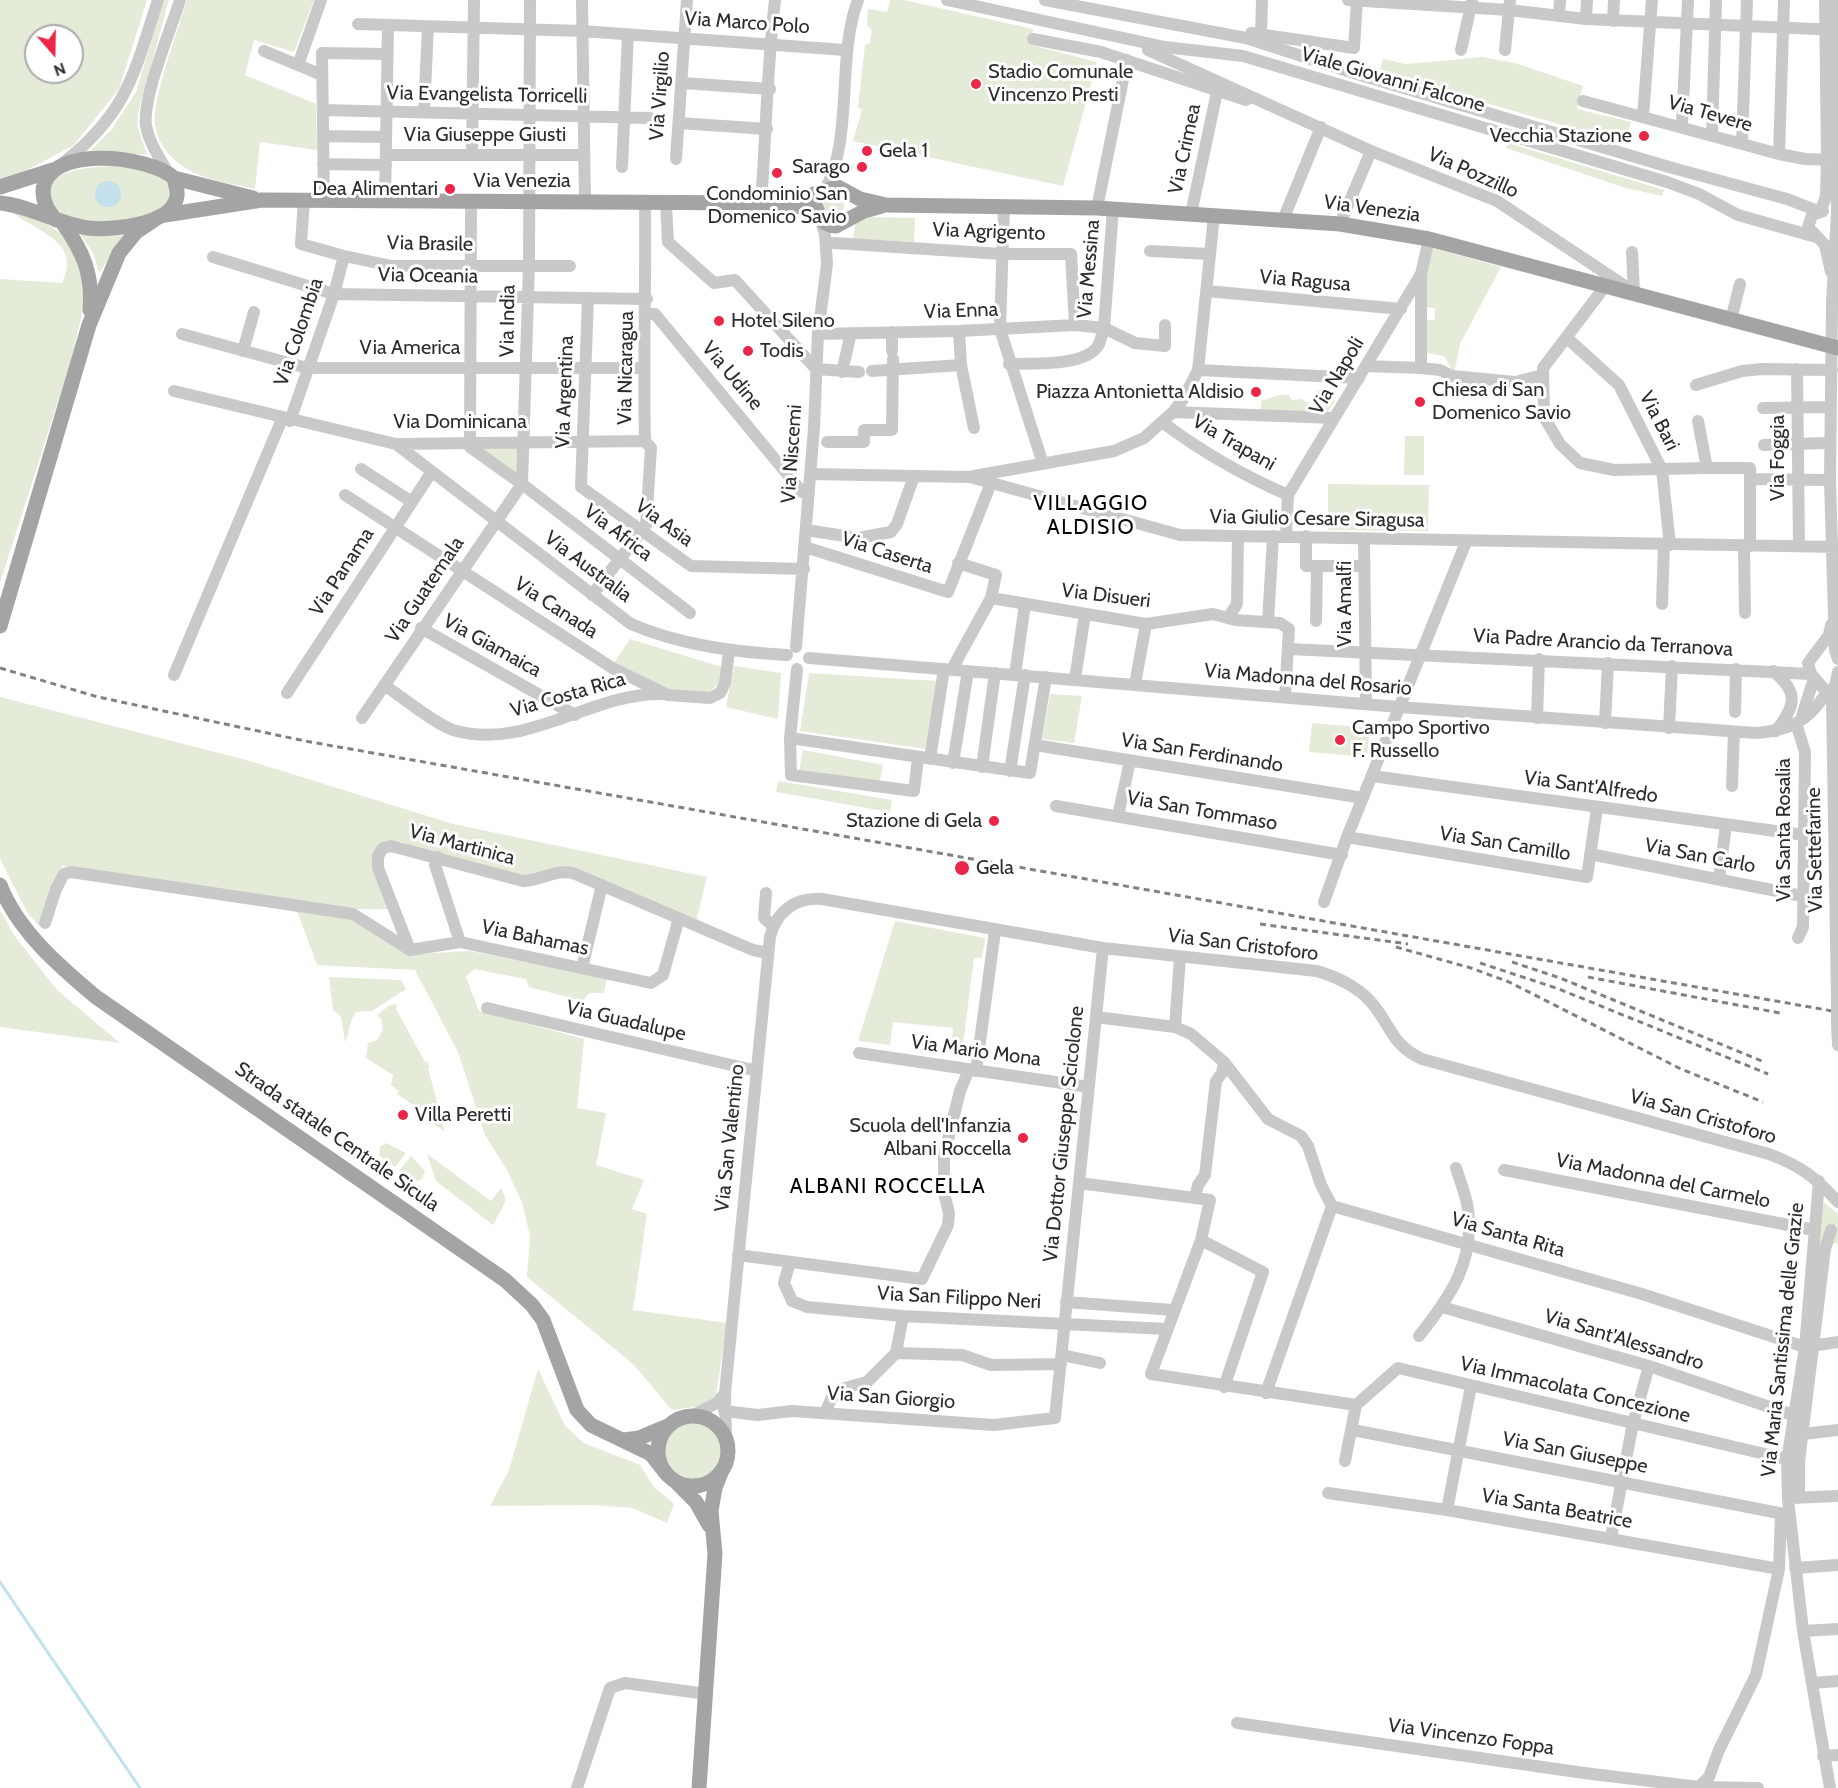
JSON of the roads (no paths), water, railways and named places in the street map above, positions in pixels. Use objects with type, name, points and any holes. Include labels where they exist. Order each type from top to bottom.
[{"type":"main road","name":"Via Venezia","points":[[0,187],[57,168],[117,158],[155,165],[171,175],[262,200]]},
{"type":"main road","points":[[57,168],[47,176],[43,196],[49,213],[59,221],[80,247],[88,266],[91,278],[89,325]]},
{"type":"main road","points":[[0,626],[89,325],[119,253],[136,232],[160,217],[175,203],[178,194],[171,175]]},
{"type":"main road","points":[[781,204],[838,187],[886,205]]},
{"type":"main road","points":[[819,217],[816,204],[823,192]]},
{"type":"main road","points":[[849,193],[855,210],[849,221]]},
{"type":"main road","name":"Via Venezia","points":[[0,202],[33,210],[59,221],[90,228],[137,225],[160,217],[262,200],[781,204]]},
{"type":"main road","points":[[781,204],[800,207],[830,225],[849,221],[864,211],[886,205]]},
{"type":"main road","name":"Via Venezia","points":[[886,205],[1097,208],[1340,224],[1429,239],[1835,347]]},
{"type":"main road","name":"Strada statale Centrale Sicula","points":[[0,885],[24,927],[58,966],[96,997],[505,1280],[532,1305],[543,1320],[577,1410],[591,1425],[651,1454],[662,1468]]},
{"type":"main road","points":[[624,1440],[639,1438],[691,1416],[712,1422],[726,1440],[726,1460],[713,1493],[710,1528]]},
{"type":"main road","points":[[668,1426],[658,1446],[662,1468],[699,1507],[710,1528],[716,1554],[699,1788]]},
{"type":"main road","points":[[677,1483],[687,1486],[707,1483],[722,1470]]},
{"type":"street","points":[[57,168],[92,139],[124,96],[132,82],[158,0]]},
{"type":"street","points":[[171,175],[150,142],[146,125],[147,106],[180,0]]},
{"type":"street","points":[[298,65],[321,0]]},
{"type":"street","points":[[472,155],[474,0]]},
{"type":"street","name":"Via India","points":[[522,484],[529,264],[530,0]]},
{"type":"street","points":[[582,0],[585,202]]},
{"type":"street","name":"Via Virgilio","points":[[675,159],[687,0]]},
{"type":"street","points":[[761,203],[770,89],[770,45],[775,0]]},
{"type":"street","points":[[846,0],[851,18]]},
{"type":"street","points":[[823,192],[835,168],[844,96],[845,50],[851,18],[858,0]]},
{"type":"street","name":"Viale Giovanni Falcone","points":[[947,0],[1165,47],[1243,56],[1667,182],[1699,194],[1738,215],[1818,237]]},
{"type":"street","name":"Viale Giovanni Falcone","points":[[1045,0],[1245,38],[1357,74],[1669,167],[1787,199],[1830,215]]},
{"type":"street","points":[[1117,14],[1120,0]]},
{"type":"street","points":[[1261,36],[1262,0]]},
{"type":"street","points":[[1348,0],[1510,5],[1559,16],[1586,19],[1746,28],[1832,30]]},
{"type":"street","points":[[1201,30],[1226,27],[1261,36],[1354,48],[1357,0]]},
{"type":"street","points":[[1559,16],[1560,0]]},
{"type":"street","points":[[1586,19],[1587,0]]},
{"type":"street","points":[[1612,21],[1614,0]]},
{"type":"street","points":[[1643,116],[1652,0]]},
{"type":"street","points":[[1682,125],[1688,0]]},
{"type":"street","points":[[1712,135],[1716,0]]},
{"type":"street","points":[[1742,143],[1747,0]]},
{"type":"street","points":[[1779,153],[1784,0]]},
{"type":"street","points":[[1825,0],[1832,30]]},
{"type":"street","points":[[1818,237],[1830,235],[1834,0]]},
{"type":"street","points":[[1461,50],[1472,4]]},
{"type":"street","points":[[1505,50],[1510,5]]},
{"type":"street","name":"Via Marco Polo","points":[[358,24],[582,31],[845,50]]},
{"type":"street","points":[[385,201],[387,26]]},
{"type":"street","points":[[424,112],[428,27]]},
{"type":"street","points":[[622,167],[628,34]]},
{"type":"street","name":"Via Pozzillo","points":[[1103,34],[1159,53],[1371,151],[1497,201],[1634,292]]},
{"type":"street","name":"Via Pozzillo","points":[[1033,39],[1101,52],[1217,92],[1284,111]]},
{"type":"street","points":[[264,51],[322,75]]},
{"type":"street","points":[[324,200],[322,53],[387,54]]},
{"type":"street","points":[[1097,208],[1127,60]]},
{"type":"street","points":[[682,83],[770,89]]},
{"type":"street","name":"Via Crimea","points":[[1191,214],[1217,92]]},
{"type":"street","name":"Via Tevere","points":[[1583,101],[1682,125],[1779,153],[1832,160]]},
{"type":"street","name":"Via Evangelista Torricelli","points":[[323,110],[650,118]]},
{"type":"street","points":[[679,123],[767,129]]},
{"type":"street","points":[[1283,220],[1321,127]]},
{"type":"street","points":[[323,136],[386,137]]},
{"type":"street","points":[[1340,224],[1371,151]]},
{"type":"street","name":"Via Giuseppe Giusti","points":[[323,164],[472,155],[584,155]]},
{"type":"street","points":[[835,168],[849,193]]},
{"type":"street","name":"Via Brasile","points":[[304,200],[300,244],[344,256],[392,266],[529,264],[570,266]]},
{"type":"street","points":[[470,443],[471,201]]},
{"type":"street","name":"Via Nicaragua","points":[[642,529],[646,525],[651,448],[645,441],[643,368],[647,314],[645,202]]},
{"type":"street","points":[[666,203],[668,242],[714,284],[735,280],[816,369],[842,372],[865,371],[892,360],[961,365]]},
{"type":"street","points":[[1004,207],[1000,329],[1009,364],[1043,464]]},
{"type":"street","name":"Via Messina","points":[[1009,364],[1068,361],[1086,357],[1098,346],[1104,328],[1113,209]]},
{"type":"street","points":[[1830,215],[1812,215],[1808,227],[1826,245],[1834,266]]},
{"type":"street","points":[[1829,653],[1834,615],[1831,480],[1832,370],[1835,347],[1834,266],[1830,215]]},
{"type":"street","points":[[970,477],[1114,450],[1144,438],[1173,412],[1184,398],[1198,370],[1214,216]]},
{"type":"street","points":[[819,217],[825,234],[827,264]]},
{"type":"street","points":[[827,264],[834,243],[849,221]]},
{"type":"street","name":"Via Napoli","points":[[1287,536],[1288,495],[1421,274],[1429,239]]},
{"type":"street","name":"Via Agrigento","points":[[834,243],[1002,254],[1071,254],[1075,325]]},
{"type":"street","points":[[1150,251],[1210,254]]},
{"type":"street","points":[[1632,252],[1634,292]]},
{"type":"street","name":"Via Colombia","points":[[174,675],[286,420],[334,294],[344,256]]},
{"type":"street","name":"Via Oceania","points":[[213,257],[334,294],[647,299]]},
{"type":"street","name":"Via Niscemi","points":[[792,651],[804,569],[818,334],[827,264]]},
{"type":"street","points":[[1421,274],[1421,368]]},
{"type":"street","points":[[1731,320],[1740,284]]},
{"type":"street","points":[[1606,285],[1543,368],[1544,417],[1560,444],[1580,463],[1614,470],[1750,468],[1745,613]]},
{"type":"street","name":"Via Ragusa","points":[[1207,291],[1401,309]]},
{"type":"street","name":"Via Argentina","points":[[581,487],[588,298]]},
{"type":"street","points":[[243,351],[254,312]]},
{"type":"street","name":"Via Udine","points":[[647,314],[655,314],[802,492],[809,493]]},
{"type":"street","name":"Via Enna","points":[[818,334],[959,331],[1075,325],[1104,328],[1135,343],[1165,346],[1165,325]]},
{"type":"street","points":[[959,331],[961,365],[974,428]]},
{"type":"street","points":[[827,442],[864,442],[864,430],[892,430],[892,332]]},
{"type":"street","points":[[842,372],[851,333]]},
{"type":"street","name":"Via America","points":[[182,334],[307,368],[643,368]]},
{"type":"street","name":"Via Bari","points":[[1567,338],[1619,385],[1662,470],[1667,544],[1662,604]]},
{"type":"street","points":[[1366,366],[1440,370],[1452,376],[1515,382],[1543,375]]},
{"type":"street","name":"Via Foggia","points":[[1797,369],[1799,546]]},
{"type":"street","points":[[1198,370],[1359,378]]},
{"type":"street","points":[[1696,385],[1742,371],[1832,370]]},
{"type":"street","name":"Via Dominicana","points":[[174,391],[286,420],[396,444],[645,441]]},
{"type":"street","points":[[1763,408],[1826,407]]},
{"type":"street","points":[[1173,412],[1334,418]]},
{"type":"street","points":[[1698,421],[1707,468]]},
{"type":"street","name":"Via Trapani","points":[[1162,422],[1206,455],[1250,479],[1288,495]]},
{"type":"street","name":"Via Africa","points":[[470,443],[470,447],[690,613]]},
{"type":"street","points":[[1764,445],[1826,443]]},
{"type":"street","name":"Via Australia","points":[[396,444],[631,624],[658,635],[729,651],[792,651]]},
{"type":"street","points":[[361,469],[412,502]]},
{"type":"street","name":"Via Panama","points":[[287,693],[394,527],[432,473]]},
{"type":"street","name":"Via Giulio Cesare Siragusa","points":[[810,474],[970,477],[1168,533],[1466,542],[1834,547]]},
{"type":"street","points":[[806,530],[858,538],[891,532],[897,524],[914,476]]},
{"type":"street","points":[[1750,479],[1831,480]]},
{"type":"street","name":"Via Caserta","points":[[805,547],[948,592],[991,483]]},
{"type":"street","name":"Via Guatemala","points":[[362,718],[421,628],[522,484]]},
{"type":"street","name":"Via Asia","points":[[581,487],[691,566],[804,569]]},
{"type":"street","name":"Via Canada","points":[[345,495],[614,669],[668,694],[711,698],[720,693],[725,683],[729,651]]},
{"type":"street","points":[[592,595],[642,529]]},
{"type":"street","points":[[1228,618],[1237,604],[1238,536]]},
{"type":"street","points":[[1268,622],[1273,536]]},
{"type":"street","points":[[1306,536],[1306,566],[1364,566]]},
{"type":"street","name":"Via Amalfi","points":[[1364,539],[1366,704]]},
{"type":"street","points":[[1324,902],[1347,837],[1466,542]]},
{"type":"street","points":[[797,669],[790,738],[791,776],[914,791],[948,669],[991,598],[996,575],[958,563]]},
{"type":"street","points":[[1316,621],[1317,566]]},
{"type":"street","name":"Via Disueri","points":[[991,598],[1146,624],[1213,614],[1228,618],[1280,623],[1289,629],[1285,697]]},
{"type":"street","points":[[1010,771],[1025,604]]},
{"type":"street","points":[[1075,679],[1084,614]]},
{"type":"street","points":[[1135,684],[1146,624]]},
{"type":"street","name":"Via Giamaica","points":[[421,628],[575,715]]},
{"type":"street","points":[[805,649],[809,658],[806,666],[797,669],[789,664],[792,651],[805,649]]},
{"type":"street","name":"Via Padre Arancio da Terranova","points":[[1289,649],[1777,671],[1814,677]]},
{"type":"street","points":[[1776,731],[1791,710],[1793,700],[1777,671],[1829,653]]},
{"type":"street","points":[[1798,721],[1814,677],[1808,663],[1829,653]]},
{"type":"street","name":"Via Madonna del Rosario","points":[[809,658],[1669,728],[1734,732],[1776,731],[1798,721]]},
{"type":"street","points":[[1537,718],[1539,659]]},
{"type":"street","points":[[1605,723],[1608,663]]},
{"type":"street","points":[[1669,728],[1672,666]]},
{"type":"street","points":[[1735,712],[1736,669]]},
{"type":"street","points":[[953,763],[968,671]]},
{"type":"street","points":[[982,767],[994,673]]},
{"type":"street","points":[[790,738],[1030,773],[1046,677]]},
{"type":"street","points":[[1798,721],[1811,712],[1835,682],[1814,677]]},
{"type":"street","name":"Via Settefarine","points":[[1835,682],[1837,1024]]},
{"type":"street","name":"Via Costa Rica","points":[[384,685],[450,729],[467,733],[513,733],[545,726],[626,698],[649,694],[668,694]]},
{"type":"street","name":"Via Santa Rosalia","points":[[1798,721],[1805,752],[1803,927],[1798,938]]},
{"type":"street","points":[[1732,786],[1734,732]]},
{"type":"street","name":"Via San Ferdinando","points":[[1035,746],[1363,798]]},
{"type":"street","points":[[1118,816],[1130,761]]},
{"type":"street","name":"Via Sant'Alfredo","points":[[1372,776],[1805,835]]},
{"type":"street","name":"Via San Tommaso","points":[[1056,806],[1342,855]]},
{"type":"street","name":"Via San Camillo","points":[[1347,837],[1587,877],[1597,808]]},
{"type":"street","points":[[1719,879],[1726,825]]},
{"type":"street","name":"Via Martinica","points":[[410,951],[378,868],[378,856],[383,848],[391,846],[523,881],[531,881],[561,871],[602,885],[753,950],[768,953]]},
{"type":"street","name":"Via San Carlo","points":[[1590,854],[1803,896]]},
{"type":"street","points":[[438,857],[435,865],[460,942]]},
{"type":"street","points":[[45,923],[56,889],[64,874],[71,872],[353,914],[410,951]]},
{"type":"street","points":[[582,968],[602,885]]},
{"type":"street","name":"Via San Valentino","points":[[726,1440],[725,1393],[768,953],[773,926],[764,918],[766,893]]},
{"type":"street","name":"Via San Cristoforo","points":[[773,926],[786,908],[799,901],[815,899],[1103,948],[1317,971],[1351,985],[1366,997],[1395,1041],[1422,1059],[1769,1154],[1797,1164],[1819,1181],[1838,1202]]},
{"type":"street","name":"Via Bahamas","points":[[410,951],[460,942],[651,983],[663,975],[679,918]]},
{"type":"street","points":[[738,1256],[922,1279],[948,1225],[950,1213],[944,1193],[944,1155],[960,1091],[973,1070],[995,931]]},
{"type":"street","name":"Via Dottor Giuseppe Scicolone","points":[[1055,1418],[1103,948]]},
{"type":"street","points":[[1175,1028],[1180,957]]},
{"type":"street","name":"Via Guadalupe","points":[[487,1008],[757,1071]]},
{"type":"street","points":[[1096,1017],[1175,1028],[1191,1034],[1224,1062],[1268,1119],[1301,1136],[1308,1146],[1321,1185],[1332,1206],[1266,1393]]},
{"type":"street","points":[[1837,1024],[1838,1045]]},
{"type":"street","name":"Via Mario Mona","points":[[859,1053],[1089,1087]]},
{"type":"street","points":[[1195,1198],[1198,1185],[1205,1175],[1216,1081],[1222,1073],[1224,1062]]},
{"type":"street","points":[[1419,1336],[1442,1307],[1462,1273],[1467,1242],[1468,1209],[1456,1168]]},
{"type":"street","name":"Via Madonna del Carmelo","points":[[1504,1170],[1815,1230]]},
{"type":"street","name":"Via Maria Santissima delle Grazie","points":[[1793,1461],[1803,1434],[1819,1181]]},
{"type":"street","points":[[1079,1183],[1210,1200],[1201,1240],[1151,1374],[1224,1387],[1356,1405],[1353,1430],[1345,1461]]},
{"type":"street","name":"Via Santa Rita","points":[[1332,1206],[1467,1242],[1810,1346]]},
{"type":"street","points":[[1831,1230],[1825,1249],[1810,1346],[1838,1342]]},
{"type":"street","points":[[1201,1240],[1263,1272],[1224,1387]]},
{"type":"street","name":"Via San Filippo Neri","points":[[790,1262],[784,1283],[792,1301],[807,1306],[903,1316],[1166,1329]]},
{"type":"street","points":[[1066,1302],[1173,1310]]},
{"type":"street","name":"Via Sant'Alessandro","points":[[1442,1307],[1648,1366],[1793,1415]]},
{"type":"street","points":[[825,1413],[831,1399],[841,1389],[867,1382],[896,1353],[903,1316]]},
{"type":"street","name":"Via Maria Santissima delle Grazie","points":[[1698,1787],[1709,1777],[1719,1750],[1756,1675],[1779,1569],[1785,1514],[1793,1498],[1793,1415],[1810,1346]]},
{"type":"street","points":[[896,1353],[962,1355],[991,1365],[1061,1360],[1100,1363]]},
{"type":"street","points":[[1611,1538],[1620,1481],[1648,1366]]},
{"type":"street","name":"Via Immacolata Concezione","points":[[1356,1405],[1398,1368],[1793,1461]]},
{"type":"street","points":[[1447,1510],[1471,1386]]},
{"type":"street","points":[[691,1416],[717,1403],[725,1393]]},
{"type":"street","name":"Via San Giorgio","points":[[724,1411],[758,1415],[792,1411],[994,1425],[1055,1418]]},
{"type":"street","name":"Via San Giuseppe","points":[[1353,1430],[1785,1514]]},
{"type":"street","points":[[1803,1434],[1838,1430]]},
{"type":"street","name":"Via Santa Beatrice","points":[[1328,1493],[1447,1510],[1779,1569]]},
{"type":"street","points":[[1793,1498],[1838,1496]]},
{"type":"street","name":"Via Maria Santissima delle Grazie","points":[[1785,1514],[1830,1788]]},
{"type":"street","points":[[1795,1568],[1838,1565]]},
{"type":"street","points":[[1803,1631],[1838,1629]]},
{"type":"street","points":[[1812,1683],[1838,1681]]},
{"type":"street","points":[[577,1788],[610,1688],[625,1683],[707,1694]]},
{"type":"street","name":"Via Vincenzo Foppa","points":[[1237,1723],[1584,1773],[1698,1787],[1758,1788]]},
{"type":"street","points":[[1823,1756],[1838,1755]]},
{"type":"water","points":[[108,181],[117,185],[121,194],[117,203],[108,207],[99,203],[95,194],[99,185]]},
{"type":"waterway","points":[[0,1582],[140,1788]]},
{"type":"railway","points":[[0,668],[98,697],[305,741],[1838,1012]]},
{"type":"railway","points":[[1260,924],[1408,944]]},
{"type":"railway","points":[[1396,947],[1471,968],[1509,982],[1681,1069],[1763,1102]]},
{"type":"railway","points":[[1512,962],[1560,978],[1764,1062]]},
{"type":"railway","points":[[1480,963],[1559,989],[1768,1074]]},
{"type":"railway","points":[[1588,977],[1780,1013]]},
{"type":"place","name":"Stadio Comunale Vincenzo Presti","points":[[976,84]]},
{"type":"place","name":"Vecchia Stazione","points":[[1644,136]]},
{"type":"place","name":"Gela 1","points":[[867,151]]},
{"type":"place","name":"Sarago","points":[[862,167]]},
{"type":"place","name":"Condominio San Domenico Savio","points":[[777,173]]},
{"type":"place","name":"Dea Alimentari","points":[[450,189]]},
{"type":"place","name":"Hotel Sileno","points":[[719,321]]},
{"type":"place","name":"Todis","points":[[748,351]]},
{"type":"place","name":"Piazza Antonietta Aldisio","points":[[1256,392]]},
{"type":"place","name":"Chiesa di San Domenico Savio","points":[[1420,402]]},
{"type":"place","name":"Campo Sportivo F. Russello","points":[[1340,740]]},
{"type":"place","name":"Stazione di Gela","points":[[994,821]]},
{"type":"place","name":"Gela","points":[[962,868]]},
{"type":"place","name":"Villa Peretti","points":[[403,1115]]},
{"type":"place","name":"Scuola dell'Infanzia Albani Roccella","points":[[1023,1138]]},
{"type":"district","name":"VILLAGGIO ALDISIO","points":[[1091,516]]},
{"type":"district","name":"ALBANI ROCCELLA","points":[[888,1187]]}]
